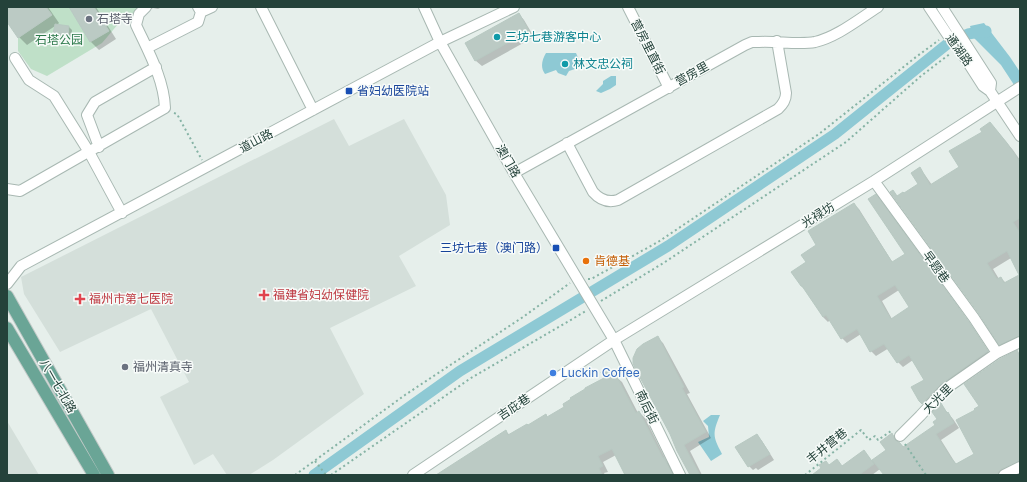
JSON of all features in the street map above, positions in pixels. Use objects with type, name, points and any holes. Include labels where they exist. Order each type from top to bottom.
[{"type":"main road","name":"八一七北路","points":[[7,296],[108,475]]},
{"type":"main road","points":[[7,328],[94,475]]},
{"type":"street","points":[[7,189],[20,191],[165,108],[165,100],[156,67],[136,25],[139,14],[146,7]]},
{"type":"street","points":[[147,48],[198,22],[200,10],[212,7]]},
{"type":"street","points":[[261,7],[313,110]]},
{"type":"street","name":"澳门路","points":[[424,7],[440,42],[514,173],[594,306]]},
{"type":"street","name":"道山路","points":[[7,284],[21,266],[440,42],[514,7]]},
{"type":"street","name":"营房里直街","points":[[628,7],[669,88]]},
{"type":"street","name":"营房里","points":[[514,173],[745,45],[752,42],[808,42],[823,40],[838,33],[878,7]]},
{"type":"street","name":"通湖路","points":[[930,7],[947,34],[962,45]]},
{"type":"street","name":"通湖路","points":[[942,7],[956,28],[962,45],[983,86],[990,91],[1020,136]]},
{"type":"street","points":[[567,143],[593,192],[607,202],[618,200],[783,105],[786,99],[786,93],[777,42]]},
{"type":"street","points":[[16,58],[28,80],[54,96],[89,152],[122,213]]},
{"type":"street","points":[[99,147],[87,115],[96,102],[156,67]]},
{"type":"street","name":"光禄坊","points":[[614,340],[874,181],[1018,88]]},
{"type":"street","name":"早题巷","points":[[874,181],[974,318],[997,353]]},
{"type":"street","points":[[594,306],[614,340]]},
{"type":"street","name":"吉庇巷","points":[[413,475],[614,340]]},
{"type":"street","name":"南后街","points":[[614,340],[680,475]]},
{"type":"street","name":"大光里","points":[[897,432],[920,416],[944,390],[997,353],[1020,342]]},
{"type":"street","points":[[1004,475],[1020,467]]},
{"type":"path","points":[[295,475],[405,395],[523,317],[577,278],[591,279],[658,242],[819,134],[916,56],[947,34]]},
{"type":"path","points":[[331,475],[471,378],[594,306],[665,262],[846,142],[921,76],[962,45]]},
{"type":"path","points":[[165,108],[177,114],[206,168]]},
{"type":"path","name":"丰井营巷","points":[[805,475],[861,430],[868,440],[875,436],[878,440],[897,432]]},
{"type":"path","points":[[897,432],[926,475]]},
{"type":"path","points":[[315,461],[326,475]]},
{"type":"shaded area","name":"福建省妇幼保健院","points":[[334,119],[349,146],[404,119],[446,195],[450,225],[399,256],[416,286],[330,328],[364,394],[273,460],[249,475],[227,475],[213,454],[194,465],[160,397],[189,382],[151,309],[60,352],[24,294],[21,277]]},
{"type":"shaded area","points":[[7,421],[39,475],[7,475]]},
{"type":"green space","name":"石塔公园","points":[[46,7],[69,7],[90,42],[109,31],[94,7],[142,7],[119,23],[102,43],[47,76],[31,69],[18,51],[18,38],[52,15]]},
{"type":"water","points":[[984,23],[1020,72],[1020,94],[1001,65],[973,37],[970,26]]},
{"type":"water","points":[[546,53],[576,53],[580,62],[578,68],[569,71],[566,76],[558,73],[556,70],[545,74],[542,69],[542,64]]},
{"type":"water","points":[[611,76],[616,76],[616,85],[601,93],[596,91],[603,84],[603,81]]},
{"type":"water","points":[[711,415],[720,415],[715,431],[715,439],[722,454],[711,461],[698,442],[709,437],[708,426],[703,421]]},
{"type":"building","points":[[7,7],[46,7],[52,15],[18,38],[7,22]]},
{"type":"building","name":"石塔寺","points":[[69,7],[94,7],[109,31],[90,42]]},
{"type":"building","name":"三坊七巷游客中心","points":[[519,13],[529,31],[475,61],[465,43]]},
{"type":"building","points":[[55,24],[69,26],[68,36],[63,39],[57,39],[53,34]]},
{"type":"building","points":[[990,122],[1020,162],[1020,218],[1013,222],[1020,233],[1020,336],[999,345],[979,314],[890,192],[893,190],[897,196],[918,184],[911,173],[920,167],[930,185],[959,167],[949,151],[982,132],[980,129]],"holes":[[[1007,251],[1019,275],[1004,283],[1001,277],[997,279],[987,263]]]},
{"type":"building","points":[[876,194],[969,322],[988,351],[940,385],[922,404],[911,387],[924,380],[909,355],[897,363],[884,344],[870,352],[857,329],[841,339],[826,315],[823,317],[791,272],[806,262],[801,255],[816,245],[808,231],[854,203],[892,262],[905,254],[868,199]],"holes":[[[895,285],[909,307],[891,319],[877,296]]]},
{"type":"building","points":[[658,336],[684,387],[682,388],[706,432],[684,445],[700,475],[690,475],[633,363],[633,358],[637,349]]},
{"type":"building","points":[[1017,350],[1020,356],[1020,461],[1001,469],[998,472],[998,475],[884,475],[872,460],[886,450],[880,442],[892,433],[895,440],[903,447],[935,425],[933,422],[937,419],[932,412],[941,403],[954,423],[936,434],[951,458],[956,464],[974,454],[956,420],[975,410],[974,409],[979,406],[964,384],[1000,359]]},
{"type":"building","points":[[601,372],[609,372],[616,375],[636,413],[639,411],[673,475],[625,475],[612,449],[598,456],[603,466],[599,468],[602,475],[436,475],[506,430],[508,435],[546,414],[547,417],[564,407],[563,404],[571,399],[570,398],[604,378]]},
{"type":"building","points":[[757,434],[770,454],[748,467],[735,447]]},
{"type":"building","points":[[864,450],[874,464],[859,475],[812,475],[821,468],[819,465],[826,461],[829,465],[837,459],[842,466]]},
{"type":"waterway","points":[[314,475],[460,371],[668,246],[835,134],[951,41],[968,34],[986,32]]},
{"type":"place","name":"石塔寺","points":[[89,19]]},
{"type":"place","name":"三坊七巷游客中心","points":[[497,37]]},
{"type":"place","name":"林文忠公祠","points":[[565,64]]},
{"type":"place","name":"省妇幼医院站","points":[[349,91]]},
{"type":"place","name":"三坊七巷（澳门路）","points":[[556,248]]},
{"type":"place","name":"肯德基","points":[[586,261]]},
{"type":"place","name":"福建省妇幼保健院","points":[[264,295]]},
{"type":"place","name":"福州市第七医院","points":[[80,299]]},
{"type":"place","name":"福州清真寺","points":[[125,367]]},
{"type":"place","name":"Luckin Coffee","points":[[553,373]]}]
